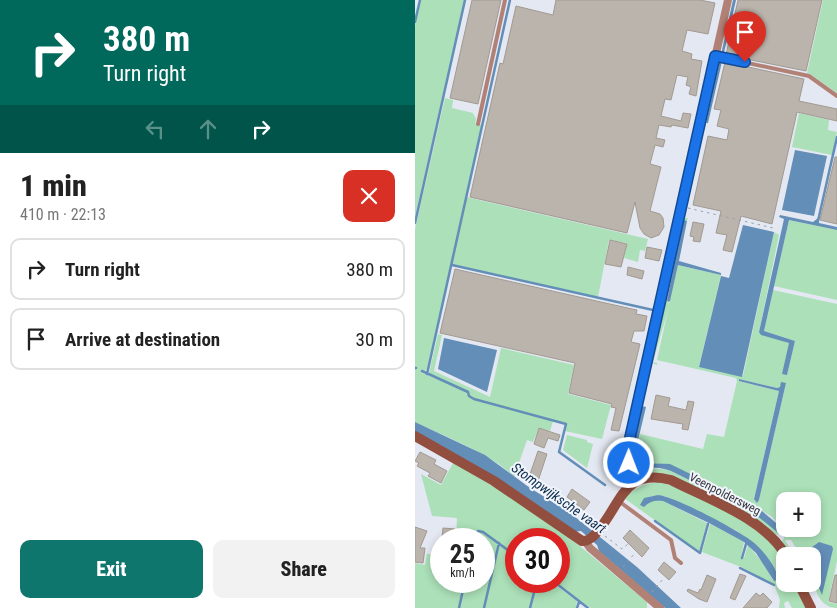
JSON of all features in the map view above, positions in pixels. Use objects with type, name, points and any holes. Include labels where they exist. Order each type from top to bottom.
[{"type":"street","points":[[415,436],[494,481],[577,539],[587,540],[598,531],[612,513],[626,488],[639,480],[629,463],[627,451],[680,209],[683,207],[718,56],[728,0]]},
{"type":"street","name":"Veenpoldersweg","points":[[639,480],[659,477],[671,480],[757,524],[779,547]]},
{"type":"street","points":[[587,540],[590,548],[660,608]]},
{"type":"street","points":[[803,592],[811,608]]},
{"type":"lane","points":[[478,124],[505,0]]},
{"type":"lane","points":[[718,56],[809,76],[837,96]]},
{"type":"lane","points":[[618,500],[671,540],[675,558],[681,563]]},
{"type":"path","points":[[683,207],[773,228]]},
{"type":"path","points":[[638,455],[644,456]]},
{"type":"path","points":[[598,531],[622,549],[628,544]]},
{"type":"path","points":[[775,541],[780,537]]},
{"type":"path","points":[[621,569],[635,553]]},
{"type":"path","points":[[649,595],[663,579]]},
{"type":"green space","points":[[421,0],[464,0],[415,217],[415,26]]},
{"type":"green space","points":[[823,0],[837,0],[837,93],[807,73]]},
{"type":"green space","points":[[445,98],[453,100],[452,108],[473,113],[476,119],[475,123],[482,125],[466,197],[648,239],[645,251],[640,250],[638,262],[624,258],[627,243],[609,240],[598,297],[451,264],[427,369],[422,373],[457,387],[429,373],[438,334],[442,335],[434,371],[490,397],[501,348],[574,365],[568,394],[611,405],[602,439],[565,431],[566,424],[553,421],[550,431],[539,428],[533,442],[527,440],[514,477],[482,454],[415,422],[415,229]]},
{"type":"green space","points":[[799,113],[829,120],[828,130],[837,132],[832,155],[792,147]]},
{"type":"green space","points":[[685,218],[688,218],[687,221],[684,221],[667,300],[669,304],[678,265],[721,275],[699,366],[743,376],[774,232],[779,235],[759,332],[789,343],[787,375],[795,341],[764,331],[773,290],[837,304],[837,561],[828,602],[837,604],[837,608],[829,606],[818,596],[817,592],[821,592],[821,547],[795,547],[791,540],[785,540],[789,547],[785,547],[782,542],[784,537],[821,537],[821,492],[776,492],[776,521],[753,505],[657,463],[644,463],[635,453],[640,434],[703,449],[707,434],[724,437],[737,381],[736,378],[657,360],[668,310],[653,362],[657,363],[657,365],[650,362],[681,221]],"holes":[[[739,379],[777,388],[786,383],[757,503],[754,498],[779,391],[739,381]]]},
{"type":"green space","points":[[789,220],[837,230],[837,300],[774,286]]},
{"type":"green space","points":[[567,435],[587,440],[587,442],[593,444],[587,468],[563,450]]},
{"type":"green space","points":[[634,458],[646,468],[671,471],[751,510],[776,530],[776,535],[671,475],[647,473],[639,470],[631,459]]},
{"type":"green space","points":[[453,463],[532,509],[556,528],[505,528],[505,593],[566,593],[577,601],[576,608],[415,608],[415,563],[425,565],[427,554],[430,554],[430,593],[495,593],[495,528],[457,528],[457,518],[432,516],[421,474],[441,485]]},
{"type":"green space","points":[[658,482],[672,486],[708,501],[747,524],[764,536],[776,549],[776,571],[759,548],[737,531],[665,496],[651,496],[648,503],[655,500],[663,501],[707,523],[699,552],[624,498],[648,484]]},
{"type":"green space","points":[[710,524],[744,542],[742,559],[748,545],[766,567],[773,581],[776,578],[776,589],[774,584],[741,567],[702,552]]},
{"type":"green space","points":[[570,538],[647,602],[647,608],[591,608],[569,593]]},
{"type":"green space","points":[[777,592],[799,592],[806,608],[792,608],[788,601],[784,603],[785,608],[779,608],[780,600]]},
{"type":"water","points":[[733,0],[736,0],[708,123],[706,123]]},
{"type":"water","points":[[795,150],[827,156],[814,216],[782,210]]},
{"type":"water","points":[[780,215],[813,222],[818,218],[819,223],[837,227],[837,230],[789,220],[764,331],[795,341],[787,375],[782,374],[789,343],[761,335],[759,332],[784,219],[779,217]]},
{"type":"water","points":[[684,220],[687,221],[679,261],[721,273],[721,275],[678,265],[670,301],[668,302],[667,300]]},
{"type":"water","points":[[743,225],[774,232],[742,377],[699,367],[721,276],[729,278]]},
{"type":"water","points":[[444,338],[497,350],[487,392],[438,369]]},
{"type":"water","points":[[739,379],[777,388],[780,387],[781,382],[786,383],[757,503],[754,499],[779,391],[739,381]]},
{"type":"water","points":[[642,406],[646,407],[635,453],[644,463],[670,464],[756,506],[776,523],[776,531],[750,510],[671,471],[659,468],[645,468],[638,464],[634,458],[633,449]]},
{"type":"water","points":[[415,422],[485,455],[530,488],[569,512],[637,567],[681,608],[665,608],[599,551],[597,545],[581,531],[574,532],[415,432]]},
{"type":"water","points":[[658,495],[667,497],[707,515],[734,530],[753,542],[765,554],[776,570],[776,580],[774,581],[756,553],[744,542],[663,501],[653,501],[644,507],[640,505],[644,498]]},
{"type":"water","points":[[819,542],[832,546],[833,549],[822,595],[821,547],[812,547]]},
{"type":"building","points":[[472,0],[501,0],[478,104],[450,98]]},
{"type":"building","points":[[556,0],[700,0],[715,3],[708,34],[687,30],[682,51],[692,54],[691,59],[702,61],[696,96],[689,94],[691,87],[686,85],[688,77],[677,75],[671,100],[665,99],[661,116],[681,121],[683,113],[691,114],[688,128],[659,125],[656,138],[665,140],[663,147],[655,145],[650,164],[661,167],[650,211],[660,214],[663,218],[664,227],[659,235],[651,238],[644,234],[640,228],[635,202],[627,233],[470,197],[500,63],[503,64],[516,6],[553,15]]},
{"type":"building","points":[[738,0],[822,0],[806,71],[726,55]]},
{"type":"building","points":[[725,62],[804,79],[799,101],[837,109],[837,121],[797,112],[772,224],[741,216],[732,252],[723,250],[727,235],[716,233],[721,211],[693,205],[708,136],[727,140],[729,129],[717,126],[721,110],[714,109]]},
{"type":"building","points":[[835,157],[837,157],[837,224],[820,220]]},
{"type":"building","points":[[693,222],[704,224],[700,242],[693,241],[694,237],[690,236]]},
{"type":"building","points":[[610,240],[627,244],[621,267],[605,264]]},
{"type":"building","points":[[647,247],[662,250],[659,261],[645,258]]},
{"type":"building","points":[[628,267],[644,271],[642,279],[627,275]]},
{"type":"building","points":[[455,269],[637,310],[636,314],[647,316],[644,331],[634,331],[631,342],[640,344],[619,431],[611,430],[616,408],[611,407],[612,404],[569,393],[575,363],[440,333]]},
{"type":"building","points":[[656,395],[670,398],[668,406],[686,410],[688,401],[694,402],[688,430],[682,429],[683,424],[651,419]]},
{"type":"building","points":[[539,428],[560,435],[558,441],[548,438],[544,448],[534,444]]},
{"type":"building","points":[[538,451],[547,454],[538,481],[534,479],[533,482],[528,480]]},
{"type":"building","points":[[420,452],[436,460],[434,464],[447,471],[441,483],[428,476],[430,473],[417,466],[419,463],[415,461]]},
{"type":"building","points":[[572,489],[590,502],[584,510],[567,497]]},
{"type":"building","points":[[415,527],[427,531],[420,548],[425,548],[423,563],[415,562]]},
{"type":"building","points":[[630,530],[649,548],[642,557],[623,538]]},
{"type":"building","points":[[664,562],[676,572],[669,580],[658,570]]},
{"type":"building","points":[[740,574],[746,576],[735,600],[730,598]]},
{"type":"building","points":[[707,575],[716,579],[707,602],[687,591],[688,589],[698,593]]},
{"type":"building","points":[[835,575],[837,575],[837,603],[829,601]]},
{"type":"building","points":[[756,593],[760,596],[763,593],[772,602],[767,608],[743,608]]},
{"type":"waterway","points":[[415,22],[420,0]]},
{"type":"waterway","points":[[415,223],[465,0]]},
{"type":"waterway","points":[[427,374],[510,0]]},
{"type":"waterway","points":[[818,221],[837,137]]},
{"type":"waterway","points":[[452,265],[653,310]]},
{"type":"waterway","points":[[422,371],[468,392],[469,396],[474,399],[566,424],[559,452],[605,485]]},
{"type":"waterway","points":[[655,521],[700,553],[708,524]]},
{"type":"waterway","points":[[495,541],[505,548]]},
{"type":"waterway","points":[[484,608],[499,543]]},
{"type":"waterway","points":[[742,558],[746,544]]},
{"type":"waterway","points":[[740,568],[774,585]]},
{"type":"waterway","points":[[459,608],[462,593]]},
{"type":"waterway","points":[[530,608],[534,593]]},
{"type":"waterway","points":[[569,593],[588,608]]},
{"type":"waterway","points":[[577,608],[579,602]]},
{"type":"route","points":[[629,463],[627,451],[680,209],[683,207],[715,56],[745,62]]},
{"type":"water label","name":"Stompwijksche vaart","points":[[559,498]]}]
